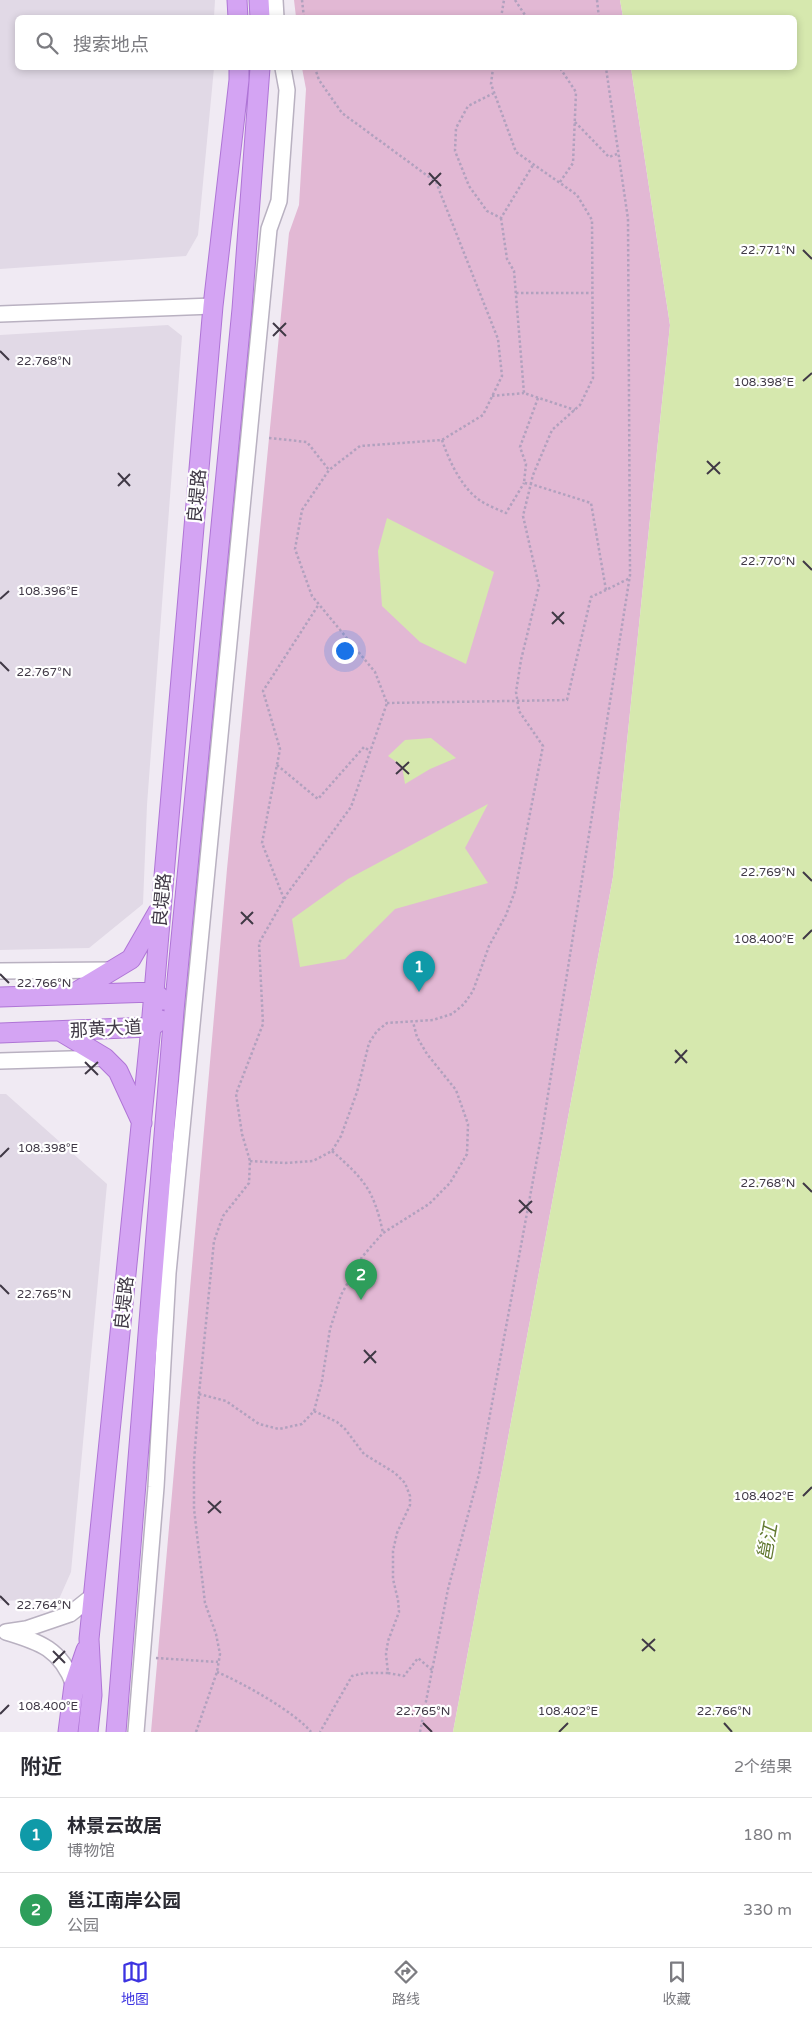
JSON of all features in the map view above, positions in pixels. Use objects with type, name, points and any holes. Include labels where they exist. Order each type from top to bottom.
[{"type":"main road","points":[[237,0],[238,15]]},
{"type":"main road","points":[[259,0],[260,15]]},
{"type":"main road","name":"良堤路","points":[[88,1732],[92,1695],[89,1639],[142,1124],[213,306],[239,70]]},
{"type":"main road","name":"良堤路","points":[[116,1732],[174,1011],[242,309],[260,70]]},
{"type":"main road","points":[[72,995],[132,959],[162,907]]},
{"type":"main road","points":[[154,992],[174,1011]]},
{"type":"main road","name":"那黄大道","points":[[0,997],[154,992]]},
{"type":"main road","name":"那黄大道","points":[[0,1033],[151,1027],[174,1011]]},
{"type":"main road","points":[[60,1031],[105,1058],[118,1071],[142,1124]]},
{"type":"main road","points":[[68,1732],[74,1685],[89,1639]]},
{"type":"street","points":[[275,0],[276,15]]},
{"type":"street","points":[[136,1732],[156,1487],[168,1273],[269,228],[279,201],[287,90],[283,70]]},
{"type":"street","points":[[0,314],[213,306]]},
{"type":"street","points":[[0,971],[114,970]]},
{"type":"street","points":[[0,1061],[105,1058]]},
{"type":"street","points":[[3,1632],[26,1629],[70,1614],[94,1595]]},
{"type":"street","points":[[3,1632],[30,1639],[53,1650],[68,1670],[74,1685]]},
{"type":"path","points":[[302,0],[304,15]]},
{"type":"path","points":[[502,15],[504,0]]},
{"type":"path","points":[[515,0],[525,15]]},
{"type":"path","points":[[597,0],[599,15]]},
{"type":"path","points":[[196,1732],[220,1654],[216,1634],[205,1603],[194,1509],[194,1462],[199,1394],[214,1241],[223,1216],[250,1183],[250,1161],[242,1134],[236,1094],[263,1024],[259,943],[284,899],[351,807],[387,702],[375,672],[312,596],[295,549],[302,510],[329,470],[360,446],[442,440],[483,415],[502,376],[498,339],[436,182],[342,113],[320,80],[316,70]]},
{"type":"path","points":[[250,1161],[285,1163],[314,1161],[332,1151],[341,1136],[354,1101],[369,1043],[377,1030],[387,1023],[433,1020],[452,1014],[464,1004],[473,991],[489,946],[506,915],[515,891],[543,746],[519,711],[516,692],[521,660],[540,586],[523,516],[531,484],[552,430],[580,406],[593,378],[592,220],[577,194],[516,152],[491,84],[494,70]]},
{"type":"path","points":[[559,182],[573,163],[576,92],[561,70]]},
{"type":"path","points":[[420,1732],[448,1589],[479,1474],[543,1126],[630,578],[628,219],[606,70]]},
{"type":"path","points":[[494,93],[468,106],[456,128],[455,151],[469,186],[487,211],[501,218]]},
{"type":"path","points":[[575,122],[609,157],[618,154]]},
{"type":"path","points":[[524,393],[514,271],[507,259],[501,218],[534,164]]},
{"type":"path","points":[[516,293],[592,293]]},
{"type":"path","points":[[492,396],[524,393],[575,410]]},
{"type":"path","points":[[442,440],[448,458],[471,492],[480,500],[506,513],[524,484],[526,464],[520,447],[538,398]]},
{"type":"path","points":[[268,438],[307,442],[329,470]]},
{"type":"path","points":[[524,484],[531,484],[591,503],[606,590]]},
{"type":"path","points":[[387,702],[567,700],[591,597],[630,578]]},
{"type":"path","points":[[284,899],[262,843],[280,749],[263,691],[319,604]]},
{"type":"path","points":[[277,764],[318,799],[364,747],[370,751]]},
{"type":"path","points":[[199,1394],[226,1401],[260,1424],[279,1429],[302,1424],[314,1411],[322,1381],[330,1329],[341,1295],[362,1256],[383,1233],[429,1204],[450,1183],[467,1154],[468,1124],[456,1090],[427,1054],[417,1037],[413,1022]]},
{"type":"path","points":[[332,1151],[353,1169],[367,1186],[378,1206],[383,1233]]},
{"type":"path","points":[[314,1411],[337,1422],[345,1429],[364,1454],[395,1473],[405,1483],[410,1496],[410,1505],[397,1533],[393,1551],[393,1580],[398,1600],[398,1612],[388,1641],[386,1654],[388,1674]]},
{"type":"path","points":[[142,1657],[219,1662]]},
{"type":"path","points":[[320,1732],[352,1676],[365,1673],[404,1676],[418,1658],[432,1670]]},
{"type":"path","points":[[216,1672],[232,1678],[289,1713],[311,1732]]},
{"type":"shaded area","points":[[0,0],[215,0],[214,15],[15,15],[15,70],[214,70],[198,235],[186,256],[0,269]]},
{"type":"shaded area","points":[[294,0],[620,0],[623,15],[296,15]]},
{"type":"shaded area","points":[[302,70],[631,70],[670,325],[613,877],[453,1732],[151,1732],[227,869],[289,233],[299,205],[306,89]]},
{"type":"shaded area","points":[[168,325],[182,336],[147,805],[143,904],[89,948],[0,950],[0,335]]},
{"type":"shaded area","points":[[0,1094],[6,1094],[107,1184],[71,1572],[59,1599],[0,1601]]},
{"type":"water","name":"邕江","points":[[620,0],[812,0],[812,1732],[453,1732],[613,877],[670,325],[631,70],[797,70],[797,15],[623,15]]},
{"type":"water","points":[[387,518],[494,572],[466,664],[420,642],[382,606],[378,551]]},
{"type":"water","points":[[431,738],[456,758],[430,769],[405,784],[402,766],[388,756],[405,740]]},
{"type":"water","points":[[488,804],[465,848],[488,883],[395,909],[345,959],[300,967],[292,919],[348,879]]},
{"type":"place","name":"林景云故居","points":[[419,992]]},
{"type":"place","name":"邕江南岸公园","points":[[361,1300]]}]
